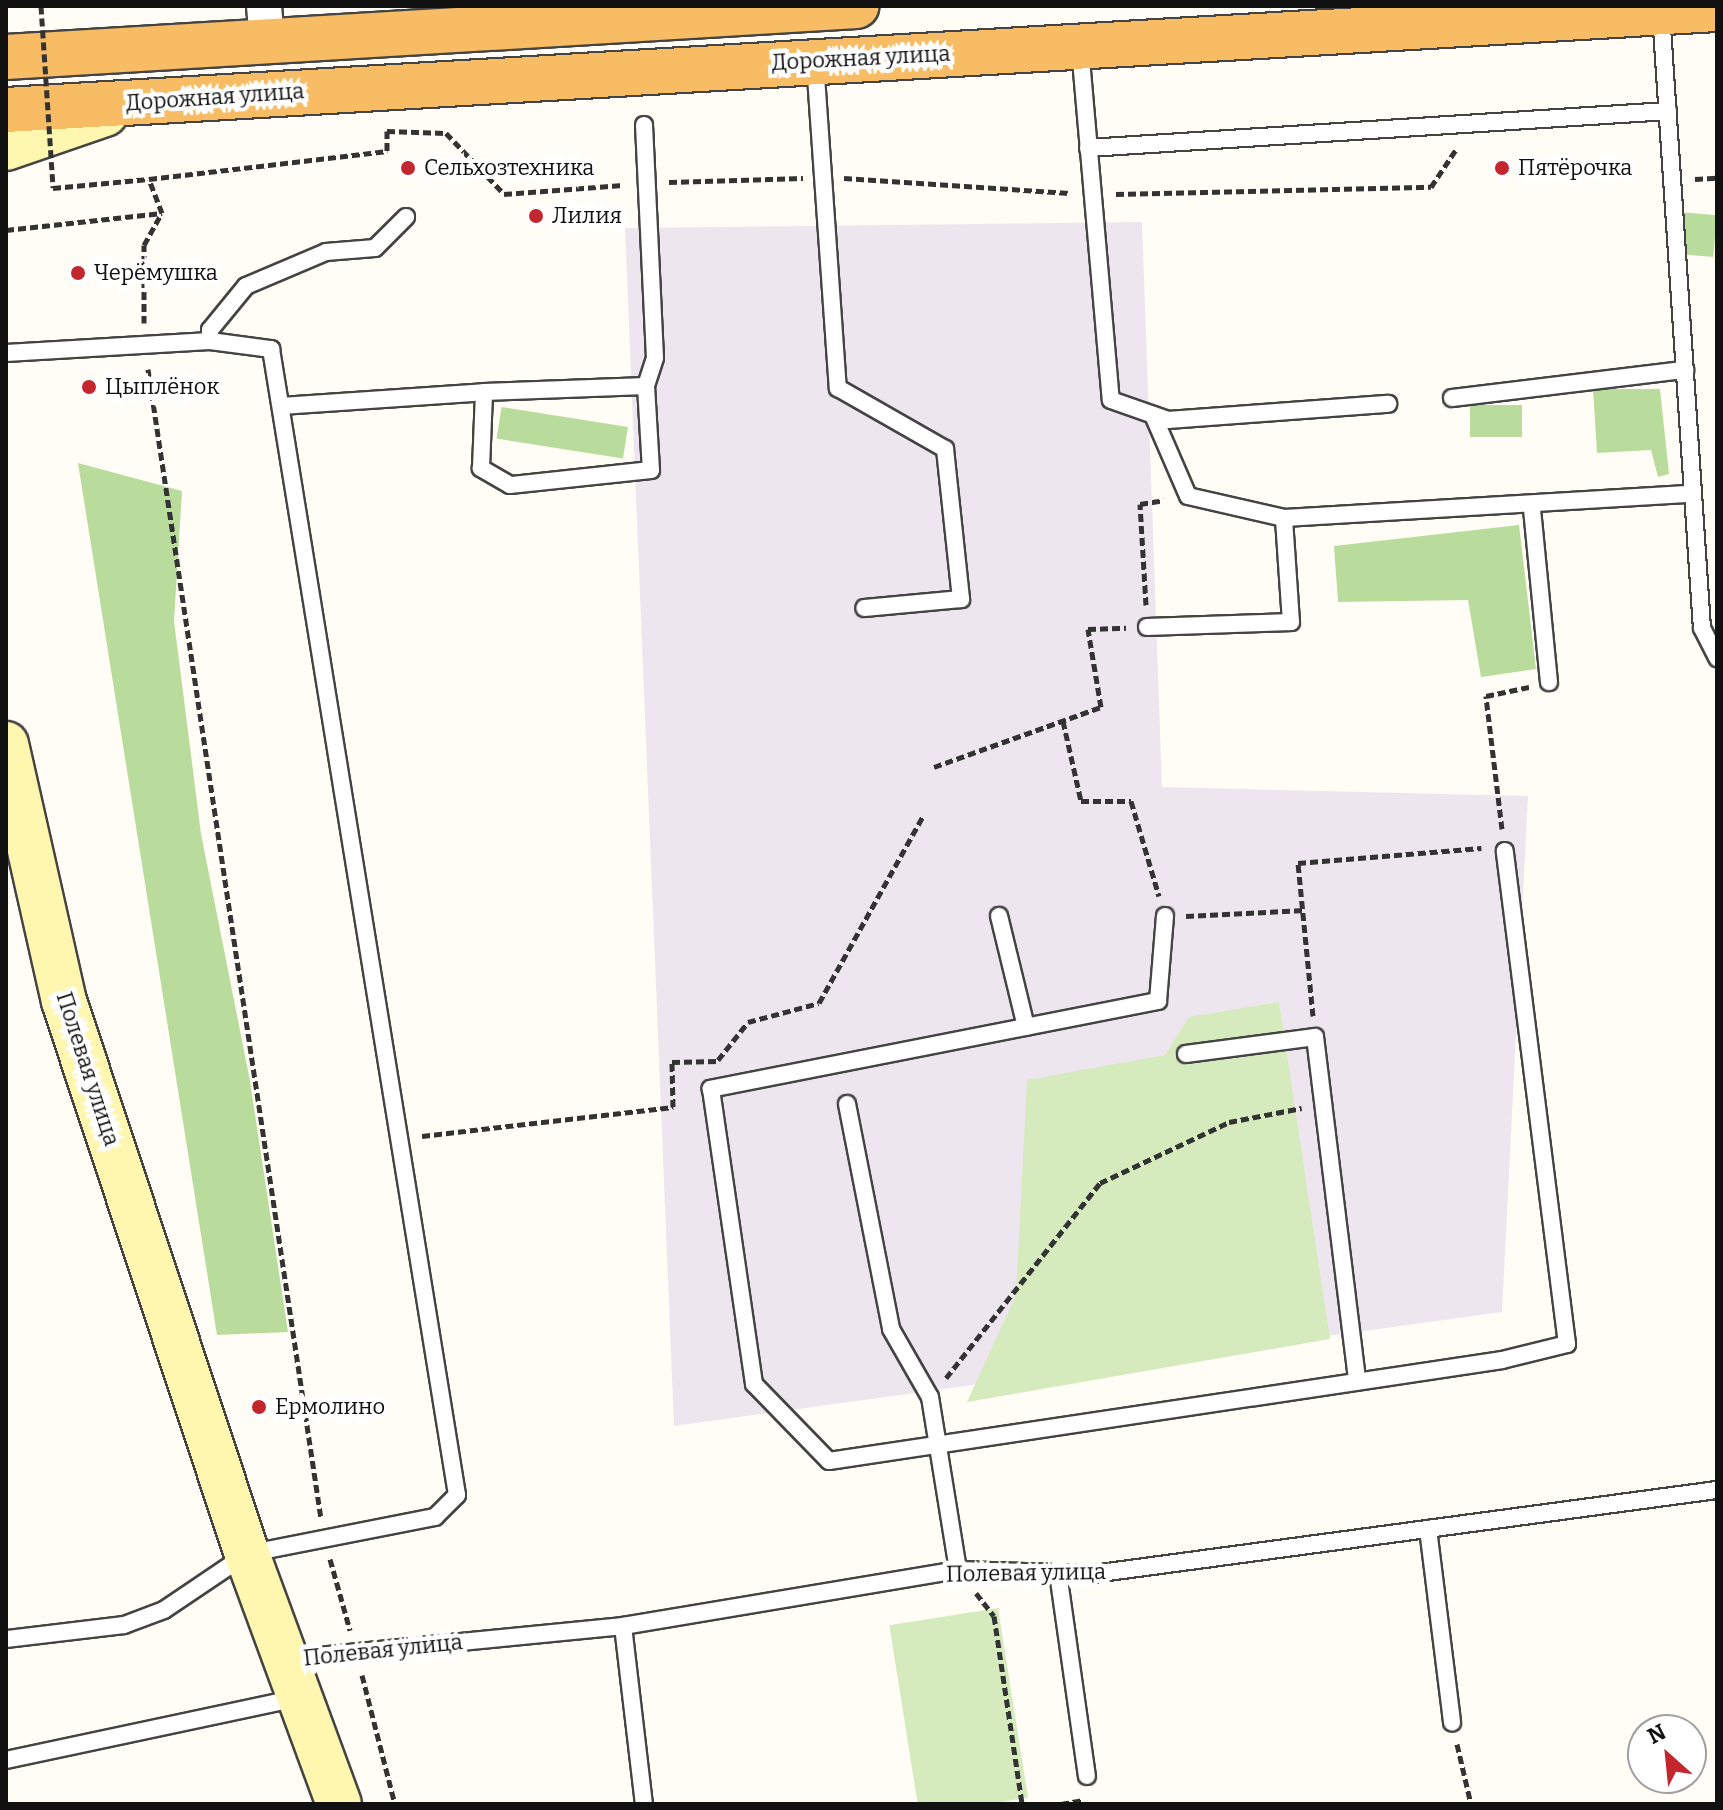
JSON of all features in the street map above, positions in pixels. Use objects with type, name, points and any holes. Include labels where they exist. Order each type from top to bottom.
[{"type":"highway","points":[[6,57],[265,23],[856,6]]},
{"type":"highway","name":"Дорожная улица","points":[[6,110],[1717,9]]},
{"type":"main road","points":[[6,148],[61,124],[159,101]]},
{"type":"main road","name":"Полевая улица","points":[[6,744],[17,851],[64,1001],[247,1554],[339,1804]]},
{"type":"lane","points":[[1661,13],[1702,628],[1717,658]]},
{"type":"lane","points":[[1079,47],[1111,400],[1168,420],[1388,404]]},
{"type":"lane","points":[[815,60],[838,388],[945,449],[961,599],[864,608]]},
{"type":"lane","points":[[1088,148],[1668,111]]},
{"type":"lane","points":[[484,392],[481,468],[510,485],[651,470],[646,386],[655,358],[644,125]]},
{"type":"lane","points":[[210,341],[210,330],[246,286],[326,252],[375,248],[406,217]]},
{"type":"lane","points":[[6,353],[210,341],[271,349],[457,1495],[435,1517],[247,1554],[164,1610],[124,1625],[6,1639]]},
{"type":"lane","points":[[1452,398],[1685,370]]},
{"type":"lane","points":[[281,406],[484,392],[646,386]]},
{"type":"lane","points":[[1153,415],[1188,496],[1284,518],[1532,509],[1691,494]]},
{"type":"lane","points":[[1532,509],[1549,682]]},
{"type":"lane","points":[[1147,627],[1291,622],[1284,518]]},
{"type":"lane","points":[[1165,916],[1158,1001],[711,1089],[754,1384],[829,1461],[934,1442],[1357,1381],[1567,1344],[1505,851]]},
{"type":"lane","points":[[999,916],[1026,1027]]},
{"type":"lane","points":[[1186,1054],[1315,1037],[1357,1381]]},
{"type":"lane","points":[[847,1104],[891,1329],[930,1397],[934,1442],[958,1570]]},
{"type":"lane","name":"Полевая улица","points":[[294,1678],[356,1652],[623,1626],[958,1570],[1058,1573],[1428,1529],[1717,1490]]},
{"type":"lane","points":[[1428,1529],[1452,1723]]},
{"type":"lane","points":[[1058,1573],[1087,1776]]},
{"type":"lane","points":[[623,1626],[644,1804]]},
{"type":"lane","points":[[6,1760],[294,1678]]},
{"type":"path","points":[[41,6],[53,188],[387,151],[387,131],[446,133],[504,194],[647,183],[822,177],[1093,195],[1431,187],[1463,139]]},
{"type":"path","points":[[1673,179],[1717,178]]},
{"type":"path","points":[[149,179],[162,213]]},
{"type":"path","points":[[6,230],[162,213]]},
{"type":"path","points":[[162,213],[144,245],[144,344],[324,1539],[395,1804]]},
{"type":"path","points":[[934,767],[1101,707],[1088,629],[1147,627],[1140,504],[1188,496]]},
{"type":"path","points":[[1315,1037],[1298,863],[1454,845],[1505,851],[1486,696],[1549,682]]},
{"type":"path","points":[[1063,721],[1081,801],[1131,801],[1165,916],[1305,910]]},
{"type":"path","points":[[711,1089],[718,1060],[748,1022],[819,1003],[923,816]]},
{"type":"path","points":[[401,1138],[673,1107],[672,1062],[718,1060]]},
{"type":"path","points":[[930,1397],[1100,1183],[1229,1122],[1323,1104]]},
{"type":"path","points":[[958,1570],[994,1616],[1022,1804]]},
{"type":"path","points":[[1452,1723],[1471,1804]]},
{"type":"shaded area","points":[[1142,222],[1162,787],[1528,796],[1502,1312],[674,1426],[625,228]]},
{"type":"green space","points":[[1680,212],[1717,215],[1713,257],[1676,254]]},
{"type":"green space","points":[[1593,389],[1660,389],[1669,474],[1658,477],[1651,450],[1597,453]]},
{"type":"green space","points":[[1470,405],[1522,405],[1522,437],[1470,437]]},
{"type":"green space","points":[[502,407],[628,427],[623,459],[497,439]]},
{"type":"green space","points":[[78,463],[182,491],[174,621],[201,834],[250,1081],[288,1332],[217,1335]]},
{"type":"green space","points":[[1519,525],[1536,669],[1481,677],[1468,600],[1338,602],[1334,546]]},
{"type":"green space","points":[[1279,1002],[1330,1339],[967,1402],[1016,1295],[1027,1080],[1165,1055],[1189,1017]]},
{"type":"green space","points":[[998,1608],[1028,1798],[988,1804],[918,1804],[889,1625]]},
{"type":"place","name":"Сельхозтехника","points":[[408,168]]},
{"type":"place","name":"Пятёрочка","points":[[1502,168]]},
{"type":"place","name":"Лилия","points":[[536,216]]},
{"type":"place","name":"Черёмушка","points":[[78,273]]},
{"type":"place","name":"Цыплёнок","points":[[89,387]]},
{"type":"place","name":"Ермолино","points":[[259,1407]]}]
